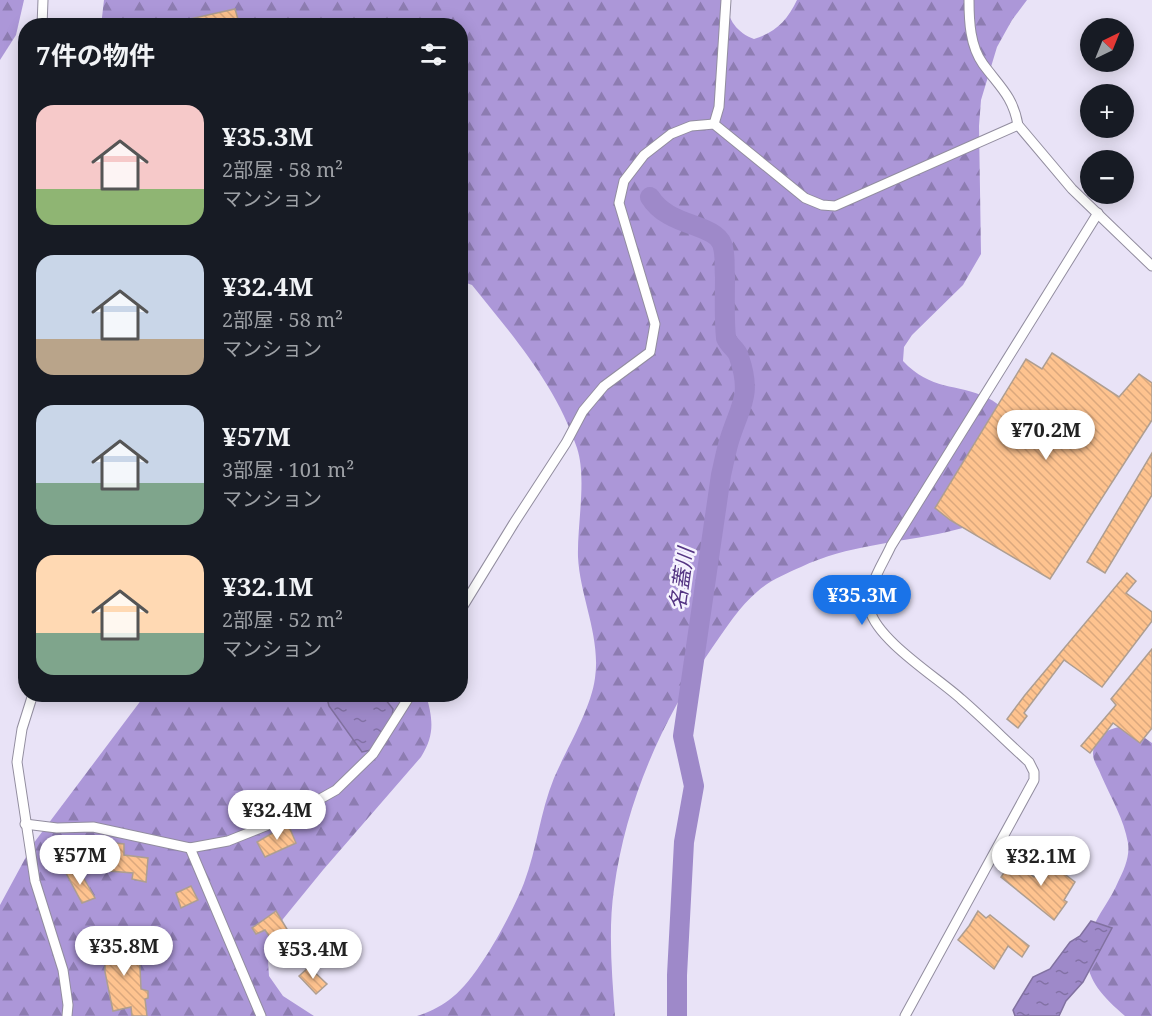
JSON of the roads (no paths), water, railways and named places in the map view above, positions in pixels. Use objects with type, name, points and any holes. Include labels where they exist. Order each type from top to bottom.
[{"type":"street","points":[[42,18],[43,0]]},
{"type":"street","points":[[714,124],[719,107],[726,0]]},
{"type":"street","points":[[969,0],[969,22],[974,46],[982,63],[1007,93],[1018,124],[1072,189],[1152,266]]},
{"type":"street","points":[[468,598],[566,443],[583,411],[604,386],[650,352],[655,324],[619,203],[624,181],[644,155],[671,135],[691,126],[714,124],[805,198],[822,205],[835,206],[1018,124]]},
{"type":"street","points":[[904,1016],[1034,780],[1034,772],[1029,762],[961,699],[886,637],[870,610],[870,595],[891,546],[1098,213]]},
{"type":"street","points":[[30,702],[22,729],[17,762],[35,880],[63,970],[68,1005],[67,1016]]},
{"type":"street","points":[[26,824],[57,828],[93,827],[190,848],[228,841],[286,818],[336,790],[373,754],[406,702]]},
{"type":"street","points":[[190,848],[261,1016]]},
{"type":"water","points":[[328,702],[387,702],[393,709],[392,717],[371,750],[362,752]]},
{"type":"water","points":[[1091,921],[1112,928],[1083,982],[1066,1001],[1059,1016],[1015,1016],[1013,1010],[1033,977],[1050,969],[1070,942],[1080,936]]},
{"type":"waterway","name":"名蓋川","points":[[650,197],[668,214],[710,232],[722,244],[725,260],[726,338],[738,354],[745,381],[744,399],[721,475],[683,736],[694,786],[684,842],[677,1016]]}]
